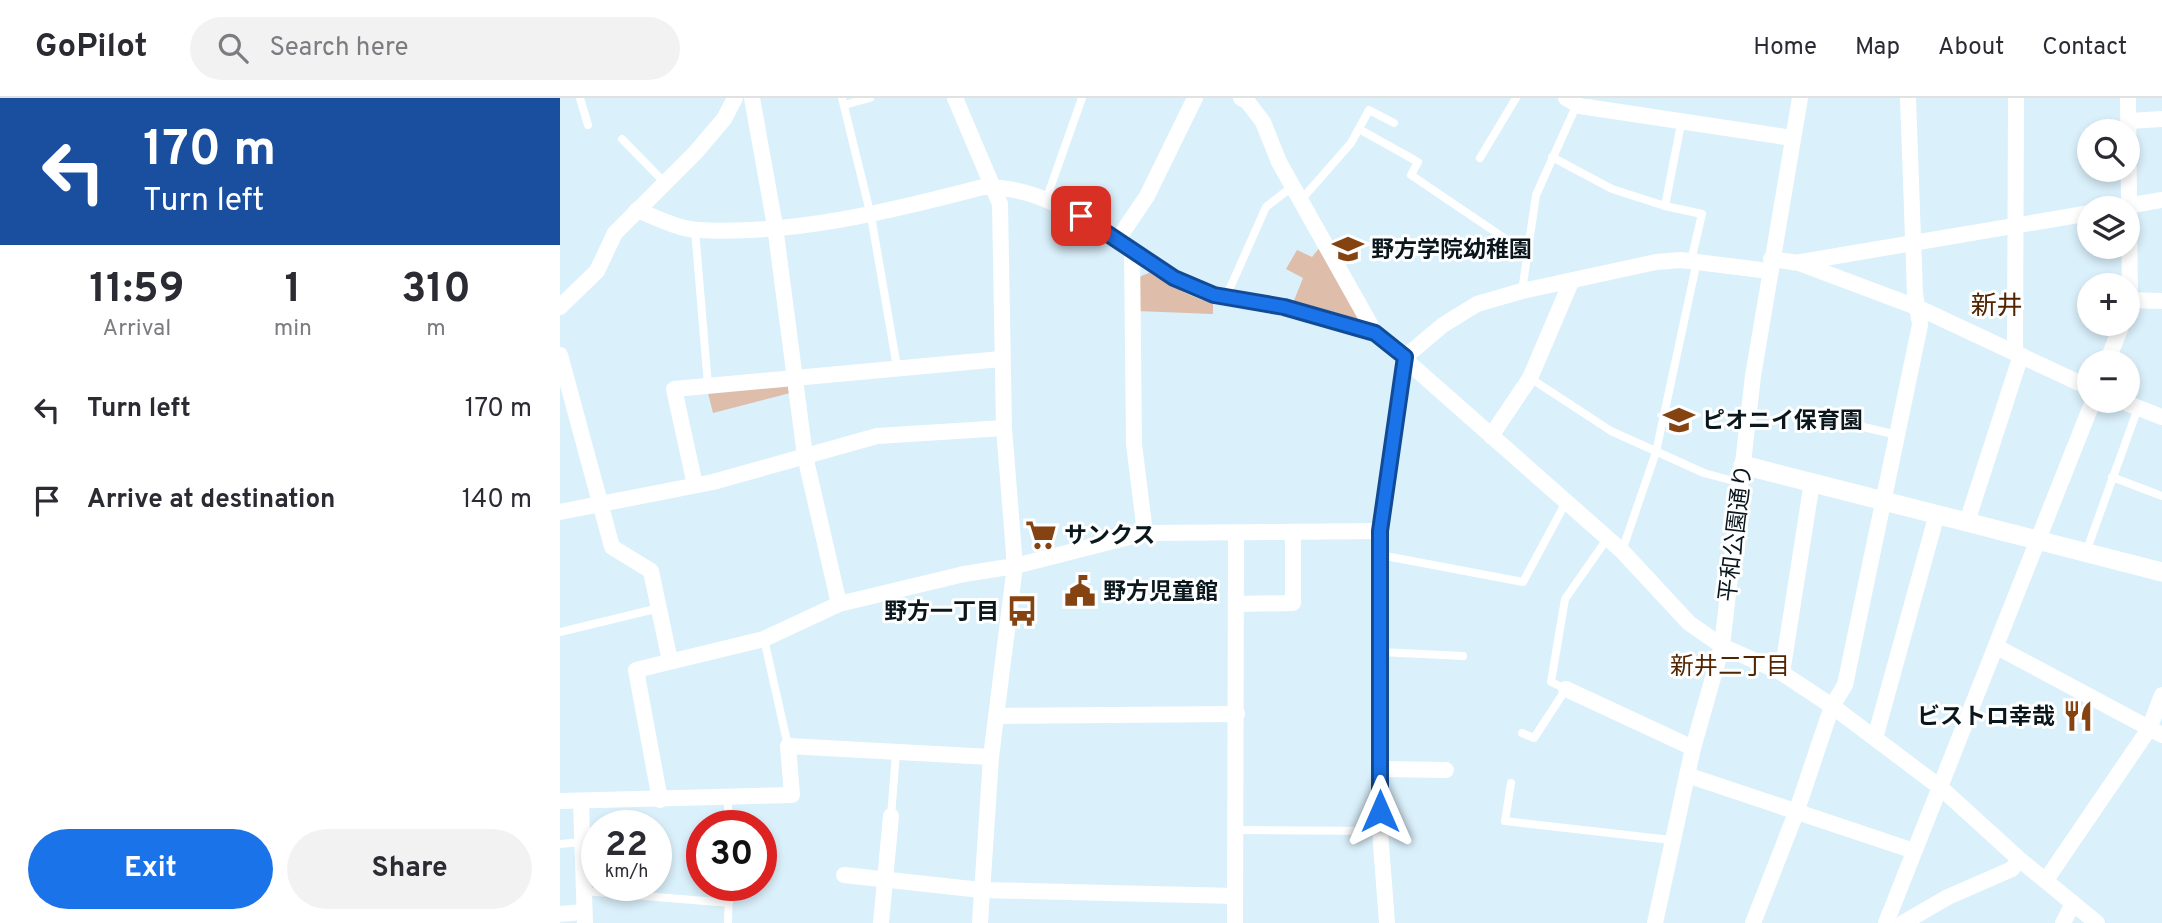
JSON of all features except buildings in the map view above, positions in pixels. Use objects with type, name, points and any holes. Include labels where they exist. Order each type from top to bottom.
[{"type":"street","points":[[560,307],[597,271],[615,233],[695,153],[724,118],[735,98]]},
{"type":"street","points":[[752,98],[775,226],[805,456],[839,604]]},
{"type":"street","points":[[955,98],[1000,204],[1001,359],[1015,566],[991,757],[980,923]]},
{"type":"street","points":[[1145,533],[1134,444],[1125,244],[1195,98]]},
{"type":"street","points":[[1241,98],[1247,101],[1263,122],[1297,193],[1375,333],[1622,551],[1674,609],[1722,646],[1782,673],[1832,706],[1941,788],[2019,859],[2097,923]]},
{"type":"street","name":"平和公園通り","points":[[1655,923],[1693,748],[1722,646],[1770,265],[1800,98]]},
{"type":"street","points":[[1753,923],[1796,813],[1832,706],[1845,685],[1920,325],[1915,294],[1908,98]]},
{"type":"street","points":[[1967,522],[2018,354],[2015,98]]},
{"type":"street","points":[[2128,98],[2129,119]]},
{"type":"street","points":[[1571,101],[1681,124],[1792,138]]},
{"type":"street","points":[[2140,120],[2162,118]]},
{"type":"street","points":[[637,210],[695,230],[775,226],[871,216],[995,187],[1046,200],[1081,216],[1174,278],[1226,297],[1284,307],[1375,333]]},
{"type":"street","points":[[2140,204],[2162,200]]},
{"type":"street","points":[[1387,923],[1380,831],[1380,531],[1405,357],[1443,325],[1477,304],[1522,291],[1656,262],[1770,265],[1799,263],[1914,241],[2077,215]]},
{"type":"street","points":[[1799,263],[1919,308],[2077,382]]},
{"type":"street","points":[[1491,436],[1530,378],[1571,282]]},
{"type":"street","points":[[2140,302],[2162,301]]},
{"type":"street","points":[[560,355],[612,547],[651,572],[670,661]]},
{"type":"street","points":[[695,485],[674,389],[1001,359]]},
{"type":"street","points":[[2140,409],[2162,417]]},
{"type":"street","points":[[1886,923],[2088,413]]},
{"type":"street","points":[[560,512],[695,485],[877,436],[1004,428]]},
{"type":"street","points":[[1742,474],[1812,482],[2162,572]]},
{"type":"street","points":[[1782,673],[1812,482]]},
{"type":"street","points":[[1875,738],[1937,514]]},
{"type":"street","points":[[660,800],[636,670],[764,639],[839,604],[964,573],[1015,566],[1145,533],[1380,531]]},
{"type":"street","points":[[1236,604],[1293,603],[1293,532]]},
{"type":"street","points":[[1235,923],[1236,533]]},
{"type":"street","points":[[1997,647],[2155,732]]},
{"type":"street","points":[[1566,689],[1693,748]]},
{"type":"street","points":[[2046,880],[2155,732],[2162,695]]},
{"type":"street","points":[[998,716],[1237,714]]},
{"type":"street","points":[[560,801],[581,803],[792,795],[788,746],[991,757]]},
{"type":"street","points":[[1380,769],[1446,770]]},
{"type":"street","points":[[1687,775],[1914,851]]},
{"type":"street","points":[[581,803],[581,810]]},
{"type":"street","points":[[881,923],[891,816]]},
{"type":"street","points":[[1903,923],[1948,897],[2012,869],[2019,859]]},
{"type":"street","points":[[844,874],[981,890],[1235,896]]},
{"type":"street","points":[[2063,923],[2073,903]]},
{"type":"street","points":[[560,914],[584,918]]},
{"type":"lane","points":[[580,98],[588,125]]},
{"type":"lane","points":[[870,98],[843,102],[871,216],[897,367]]},
{"type":"lane","points":[[1046,200],[1082,98]]},
{"type":"lane","points":[[1480,158],[1516,98]]},
{"type":"lane","points":[[1522,291],[1536,195],[1571,101]]},
{"type":"lane","points":[[1226,297],[1266,207],[1297,193],[1351,143],[1369,110],[1394,123]]},
{"type":"lane","points":[[1665,206],[1681,124]]},
{"type":"lane","points":[[1359,129],[1419,162],[1411,175],[1519,248],[1527,250]]},
{"type":"lane","points":[[622,139],[665,183]]},
{"type":"lane","points":[[1552,158],[1612,189],[1665,206],[1702,214],[1656,452],[1622,551]]},
{"type":"lane","points":[[695,230],[708,385]]},
{"type":"lane","points":[[1530,378],[1611,431],[1656,452],[1704,473],[1742,474]]},
{"type":"lane","points":[[2086,552],[2136,413]]},
{"type":"lane","points":[[1834,420],[1897,435]]},
{"type":"lane","points":[[2112,477],[2162,496]]},
{"type":"lane","points":[[1380,555],[1523,582],[1566,502]]},
{"type":"lane","points":[[1522,733],[1534,738],[1566,689],[1551,682],[1565,599],[1607,539]]},
{"type":"lane","points":[[560,632],[660,608]]},
{"type":"lane","points":[[764,639],[788,746]]},
{"type":"lane","points":[[1380,652],[1463,656]]},
{"type":"lane","points":[[891,816],[896,753]]},
{"type":"lane","points":[[1511,783],[1505,821],[1671,840]]},
{"type":"lane","points":[[728,797],[728,810]]},
{"type":"lane","points":[[1236,830],[1380,831]]},
{"type":"lane","points":[[560,844],[581,842]]},
{"type":"lane","points":[[672,898],[729,903],[728,923]]},
{"type":"shaded area","points":[[1321,246],[1363,318],[1358,323],[1293,303],[1303,278],[1286,269],[1297,250],[1312,257]]},
{"type":"shaded area","points":[[1153,271],[1170,285],[1213,302],[1213,314],[1137,311],[1137,278]]},
{"type":"shaded area","points":[[793,379],[794,392],[713,413],[707,389]]},
{"type":"place","name":"野方学院幼稚園","points":[[1348,249]]},
{"type":"place","name":"ピオニイ保育園","points":[[1679,420]]},
{"type":"place","name":"サンクス","points":[[1041,535]]},
{"type":"place","name":"野方児童館","points":[[1080,591]]},
{"type":"place","name":"野方一丁目","points":[[1022,611]]},
{"type":"place","name":"ビストロ幸哉","points":[[2078,716]]},
{"type":"district","name":"新井","points":[[1997,305]]},
{"type":"district","name":"新井二丁目","points":[[1730,666]]},
{"type":"route","points":[[1081,216],[1174,278],[1214,295],[1284,307],[1375,333],[1405,357],[1380,531],[1380,811]]}]
